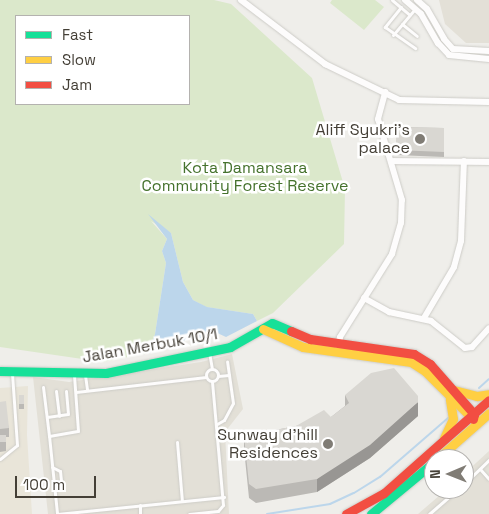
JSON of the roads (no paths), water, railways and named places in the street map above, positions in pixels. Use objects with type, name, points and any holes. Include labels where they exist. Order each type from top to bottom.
[{"type":"street","points":[[241,0],[325,64],[405,102],[489,102]]},
{"type":"street","points":[[406,0],[417,4],[449,55],[479,55],[489,51]]},
{"type":"street","points":[[479,55],[489,59]]},
{"type":"street","points":[[338,352],[339,340],[392,254],[401,223],[402,200],[378,119],[385,92]]},
{"type":"street","points":[[392,161],[489,162]]},
{"type":"street","points":[[424,318],[454,267],[461,241],[464,161]]},
{"type":"street","points":[[364,298],[389,312],[424,318],[465,348],[472,347],[489,328]]},
{"type":"street","points":[[266,326],[310,339],[339,340],[414,354],[430,364],[451,393],[472,417]]},
{"type":"street","points":[[266,326],[303,347],[411,362],[451,393],[477,396],[489,394]]},
{"type":"street","name":"Jalan Merbuk 10/1","points":[[0,371],[85,375],[230,347],[266,326]]},
{"type":"street","points":[[442,449],[453,419],[451,393]]},
{"type":"street","points":[[442,449],[489,400]]},
{"type":"street","points":[[472,417],[489,407]]},
{"type":"street","points":[[442,449],[489,413]]},
{"type":"street","points":[[346,514],[384,493],[424,463]]},
{"type":"street","points":[[371,514],[424,470]]},
{"type":"lane","points":[[392,0],[410,14]]},
{"type":"lane","points":[[393,35],[417,4]]},
{"type":"lane","points":[[401,7],[386,24],[393,35],[415,48]]},
{"type":"lane","points":[[402,24],[417,36]]},
{"type":"lane","points":[[209,352],[212,369],[218,376]]},
{"type":"lane","points":[[217,424],[224,420],[233,403],[227,361]]},
{"type":"lane","points":[[206,377],[212,369]]},
{"type":"lane","points":[[0,458],[17,446],[12,372]]},
{"type":"lane","points":[[49,436],[78,431],[74,375]]},
{"type":"lane","points":[[85,375],[87,390]]},
{"type":"lane","points":[[212,381],[218,376],[229,375]]},
{"type":"lane","points":[[76,392],[206,377],[212,381],[224,497],[218,511],[189,514]]},
{"type":"lane","points":[[43,387],[57,514],[224,497]]},
{"type":"lane","points":[[56,391],[59,416]]},
{"type":"lane","points":[[47,417],[68,414],[66,391]]},
{"type":"lane","points":[[177,442],[182,501]]},
{"type":"lane","points":[[474,475],[489,460]]},
{"type":"lane","points":[[52,467],[60,471],[60,481],[54,488]]},
{"type":"lane","points":[[480,470],[489,479]]},
{"type":"lane","points":[[429,514],[446,499]]},
{"type":"lane","points":[[140,505],[140,514]]},
{"type":"water","points":[[148,214],[171,233],[183,282],[193,300],[207,307],[253,314],[257,321],[226,337],[215,332],[207,340],[196,343],[188,337],[178,346],[148,353],[155,334],[166,263],[162,251],[167,239]]},
{"type":"waterway","points":[[479,388],[489,379]]},
{"type":"waterway","points":[[267,514],[330,504],[354,493],[380,477],[448,418]]},
{"type":"place","name":"Aliff Syukri's palace","points":[[420,139]]},
{"type":"place","name":"Sunway d'hill Residences","points":[[328,444]]},
{"type":"park label","name":"Kota Damansara Community Forest Reserve","points":[[245,177]]}]
